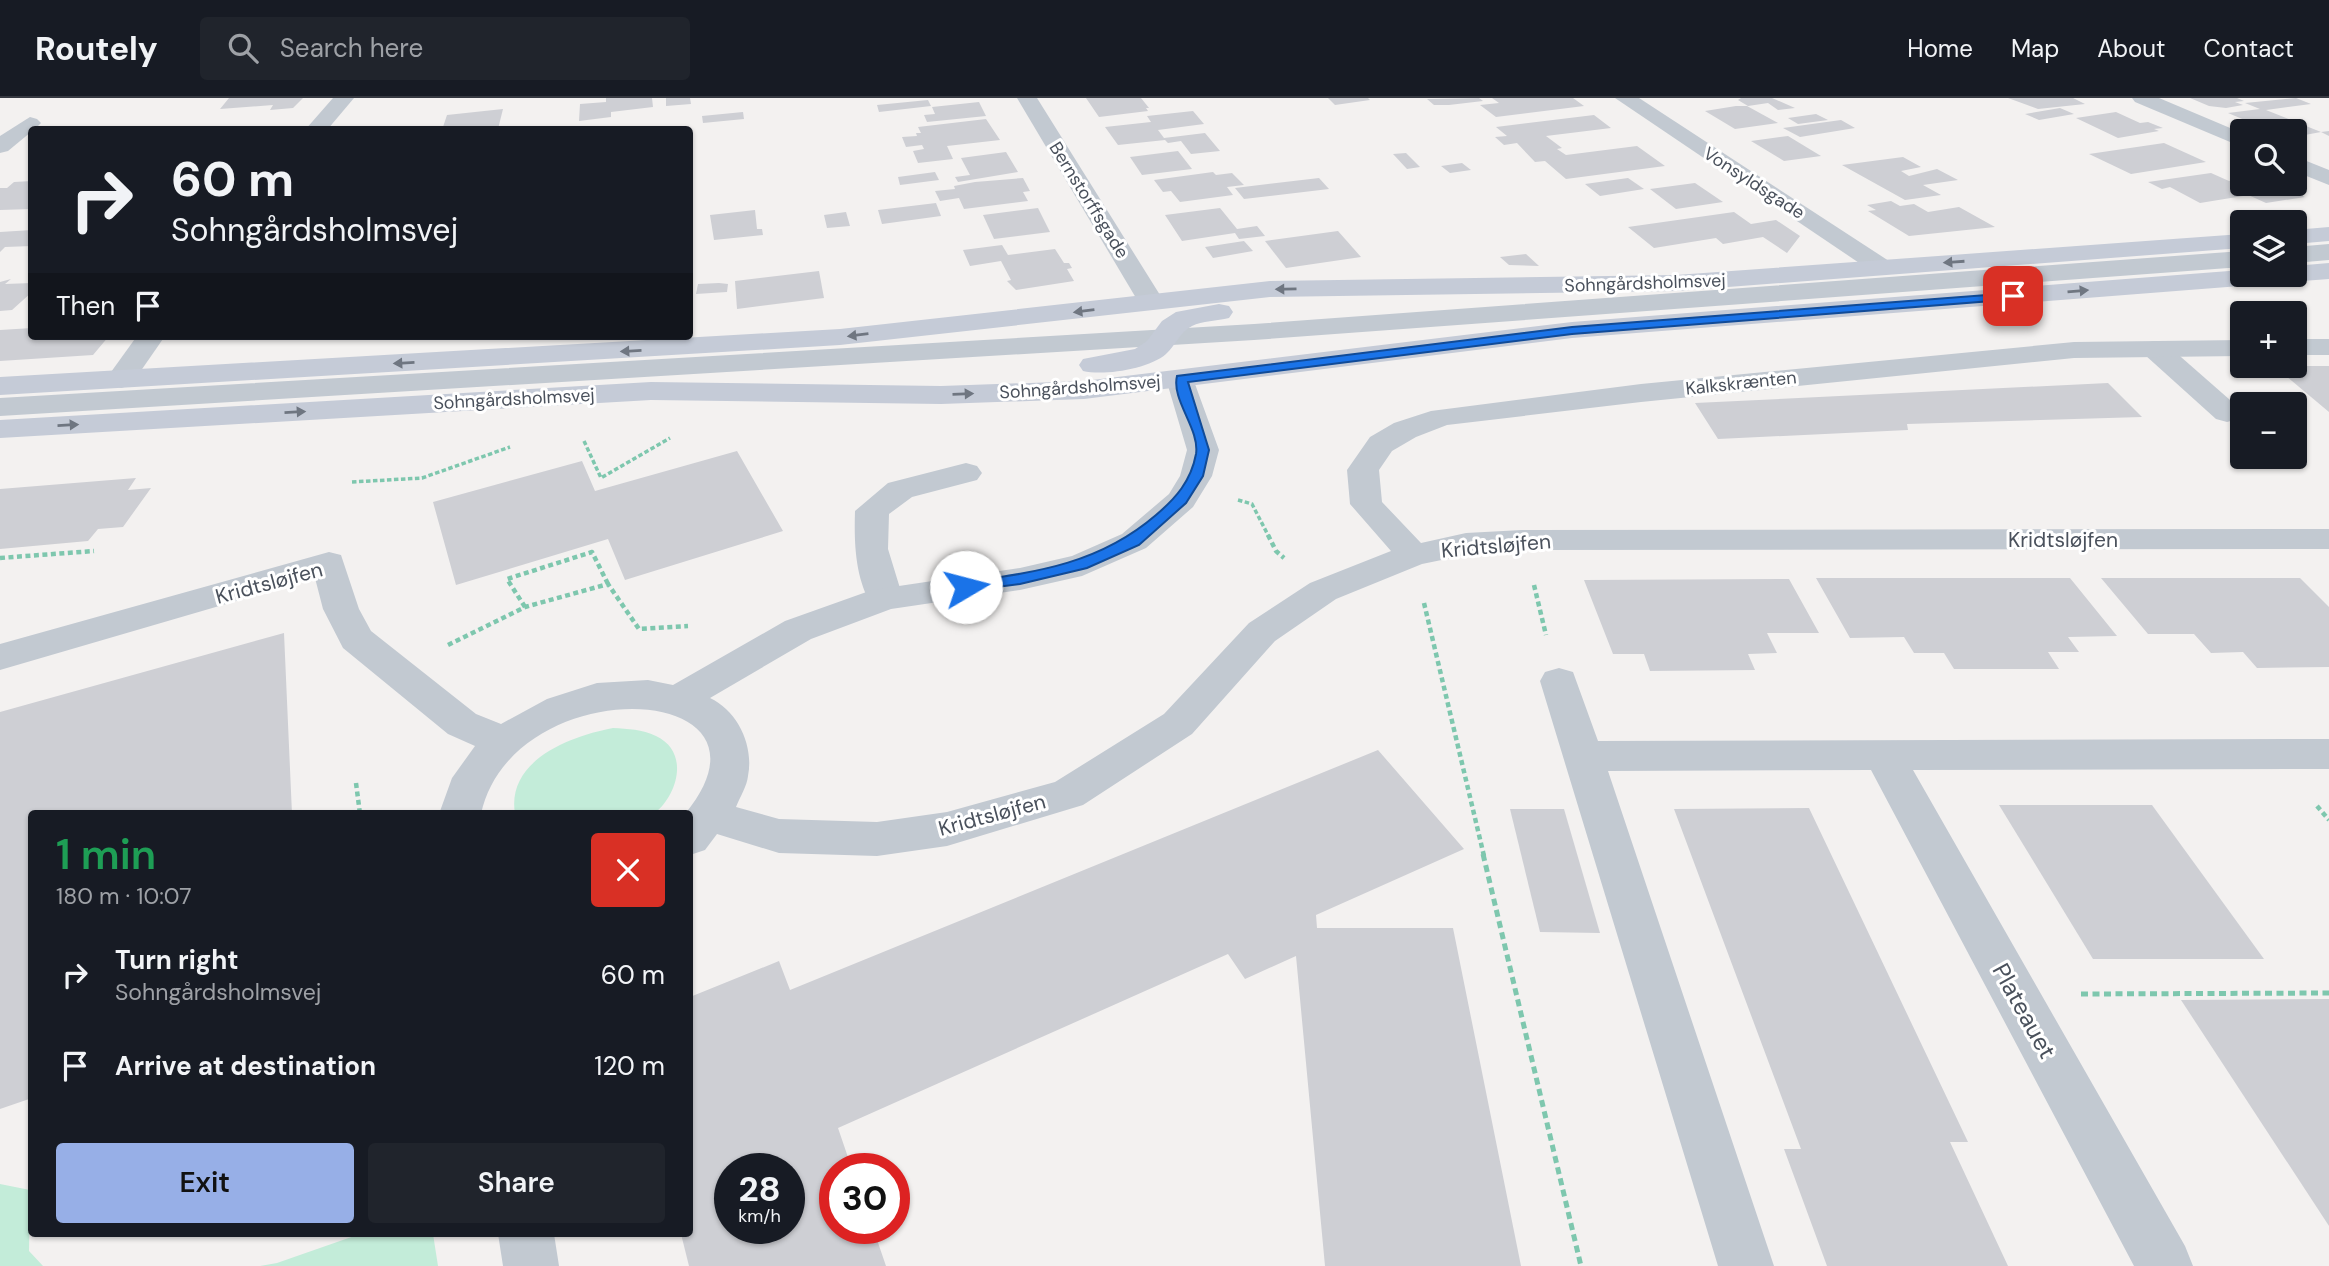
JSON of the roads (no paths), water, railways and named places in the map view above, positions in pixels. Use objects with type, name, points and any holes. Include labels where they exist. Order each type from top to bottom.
[{"type":"street","name":"Bernstorffsgade","points":[[1027,98],[1152,303]]},
{"type":"street","name":"Vonsyldsgade","points":[[1625,98],[1883,268]]},
{"type":"street","points":[[2142,98],[2230,136]]},
{"type":"street","points":[[319,126],[349,99]]},
{"type":"street","points":[[0,147],[28,135]]},
{"type":"street","points":[[2307,169],[2329,178]]},
{"type":"street","points":[[2307,236],[2329,234]]},
{"type":"street","name":"Sohngårdsholmsvej","points":[[0,386],[840,337],[1270,289],[1676,283],[2230,247]]},
{"type":"street","points":[[0,408],[1165,338],[2079,271],[2230,248]]},
{"type":"street","points":[[2307,254],[2329,252]]},
{"type":"street","points":[[2307,273],[2329,271]]},
{"type":"street","name":"Sohngårdsholmsvej","points":[[0,429],[651,391],[941,395],[1084,390],[1572,330],[2230,279]]},
{"type":"street","points":[[651,391],[1080,366],[1143,356],[1165,338],[1172,327],[1186,318],[1202,313],[1422,299],[1507,287]]},
{"type":"street","points":[[678,699],[798,630],[885,598],[1020,579],[1082,565],[1134,541],[1181,500],[1196,476],[1203,450],[1181,379],[1152,303]]},
{"type":"street","points":[[121,379],[148,340]]},
{"type":"street","points":[[2307,347],[2329,346]]},
{"type":"street","name":"Kalkskrænten","points":[[1413,555],[1366,504],[1363,470],[1381,444],[1405,430],[1442,416],[1641,393],[2074,350],[2230,348]]},
{"type":"street","points":[[2155,349],[2227,413]]},
{"type":"street","points":[[885,598],[871,549],[873,511],[900,490],[966,473]]},
{"type":"street","name":"Kridtsløjfen","points":[[700,827],[779,836],[877,839],[947,829],[1068,794],[1178,724],[1262,632],[1323,591],[1413,555],[1466,544],[1522,541],[2329,539]]},
{"type":"street","name":"Kridtsløjfen","points":[[0,657],[329,563],[341,609],[356,639],[462,724],[503,742]]},
{"type":"street","points":[[1559,681],[1746,1266]]},
{"type":"street","points":[[461,810],[463,797],[478,768],[503,742],[535,720],[571,704],[609,695],[646,693],[678,699],[706,712],[724,732],[732,757],[727,785],[700,827]]},
{"type":"street","points":[[1583,756],[2329,754]]},
{"type":"street","name":"Plateauet","points":[[1884,756],[2165,1266]]},
{"type":"street","points":[[526,1237],[531,1266]]}]
